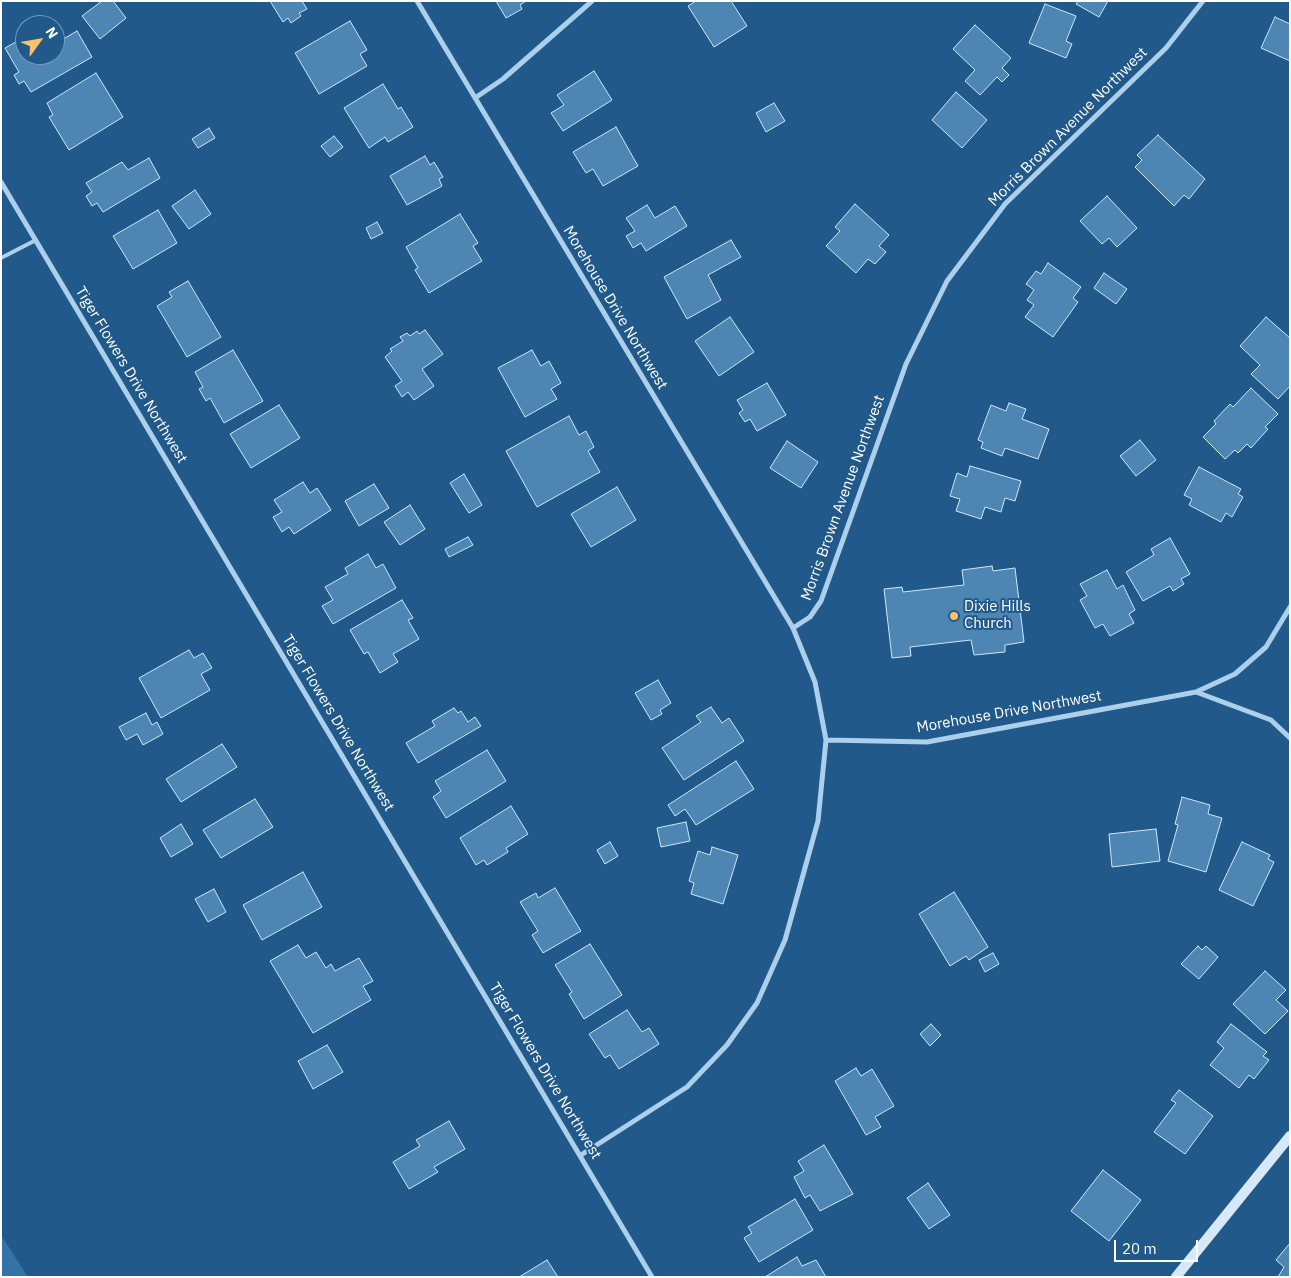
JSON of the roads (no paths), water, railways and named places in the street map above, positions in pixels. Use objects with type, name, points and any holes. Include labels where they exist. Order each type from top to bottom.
[{"type":"street","name":"Morehouse Drive Northwest","points":[[417,1],[793,628]]},
{"type":"street","points":[[475,98],[503,79],[592,1]]},
{"type":"street","name":"Morris Brown Avenue Northwest","points":[[793,628],[810,617],[821,601],[906,364],[947,281],[1005,204],[1166,48],[1203,1]]},
{"type":"street","name":"Tiger Flowers Drive Northwest","points":[[1,182],[652,1277]]},
{"type":"street","name":"Morehouse Drive Northwest","points":[[826,740],[927,742],[1196,692],[1235,674],[1266,647],[1290,607]]},
{"type":"street","points":[[581,1155],[687,1086],[727,1045],[757,1003],[785,940],[818,821],[826,740],[815,682],[793,628]]},
{"type":"street","points":[[1196,692],[1270,720],[1290,738]]},
{"type":"street","points":[[1176,1277],[1290,1136]]},
{"type":"lane","points":[[1,258],[36,240]]},
{"type":"place","name":"Dixie Hills Church","points":[[954,616]]}]
